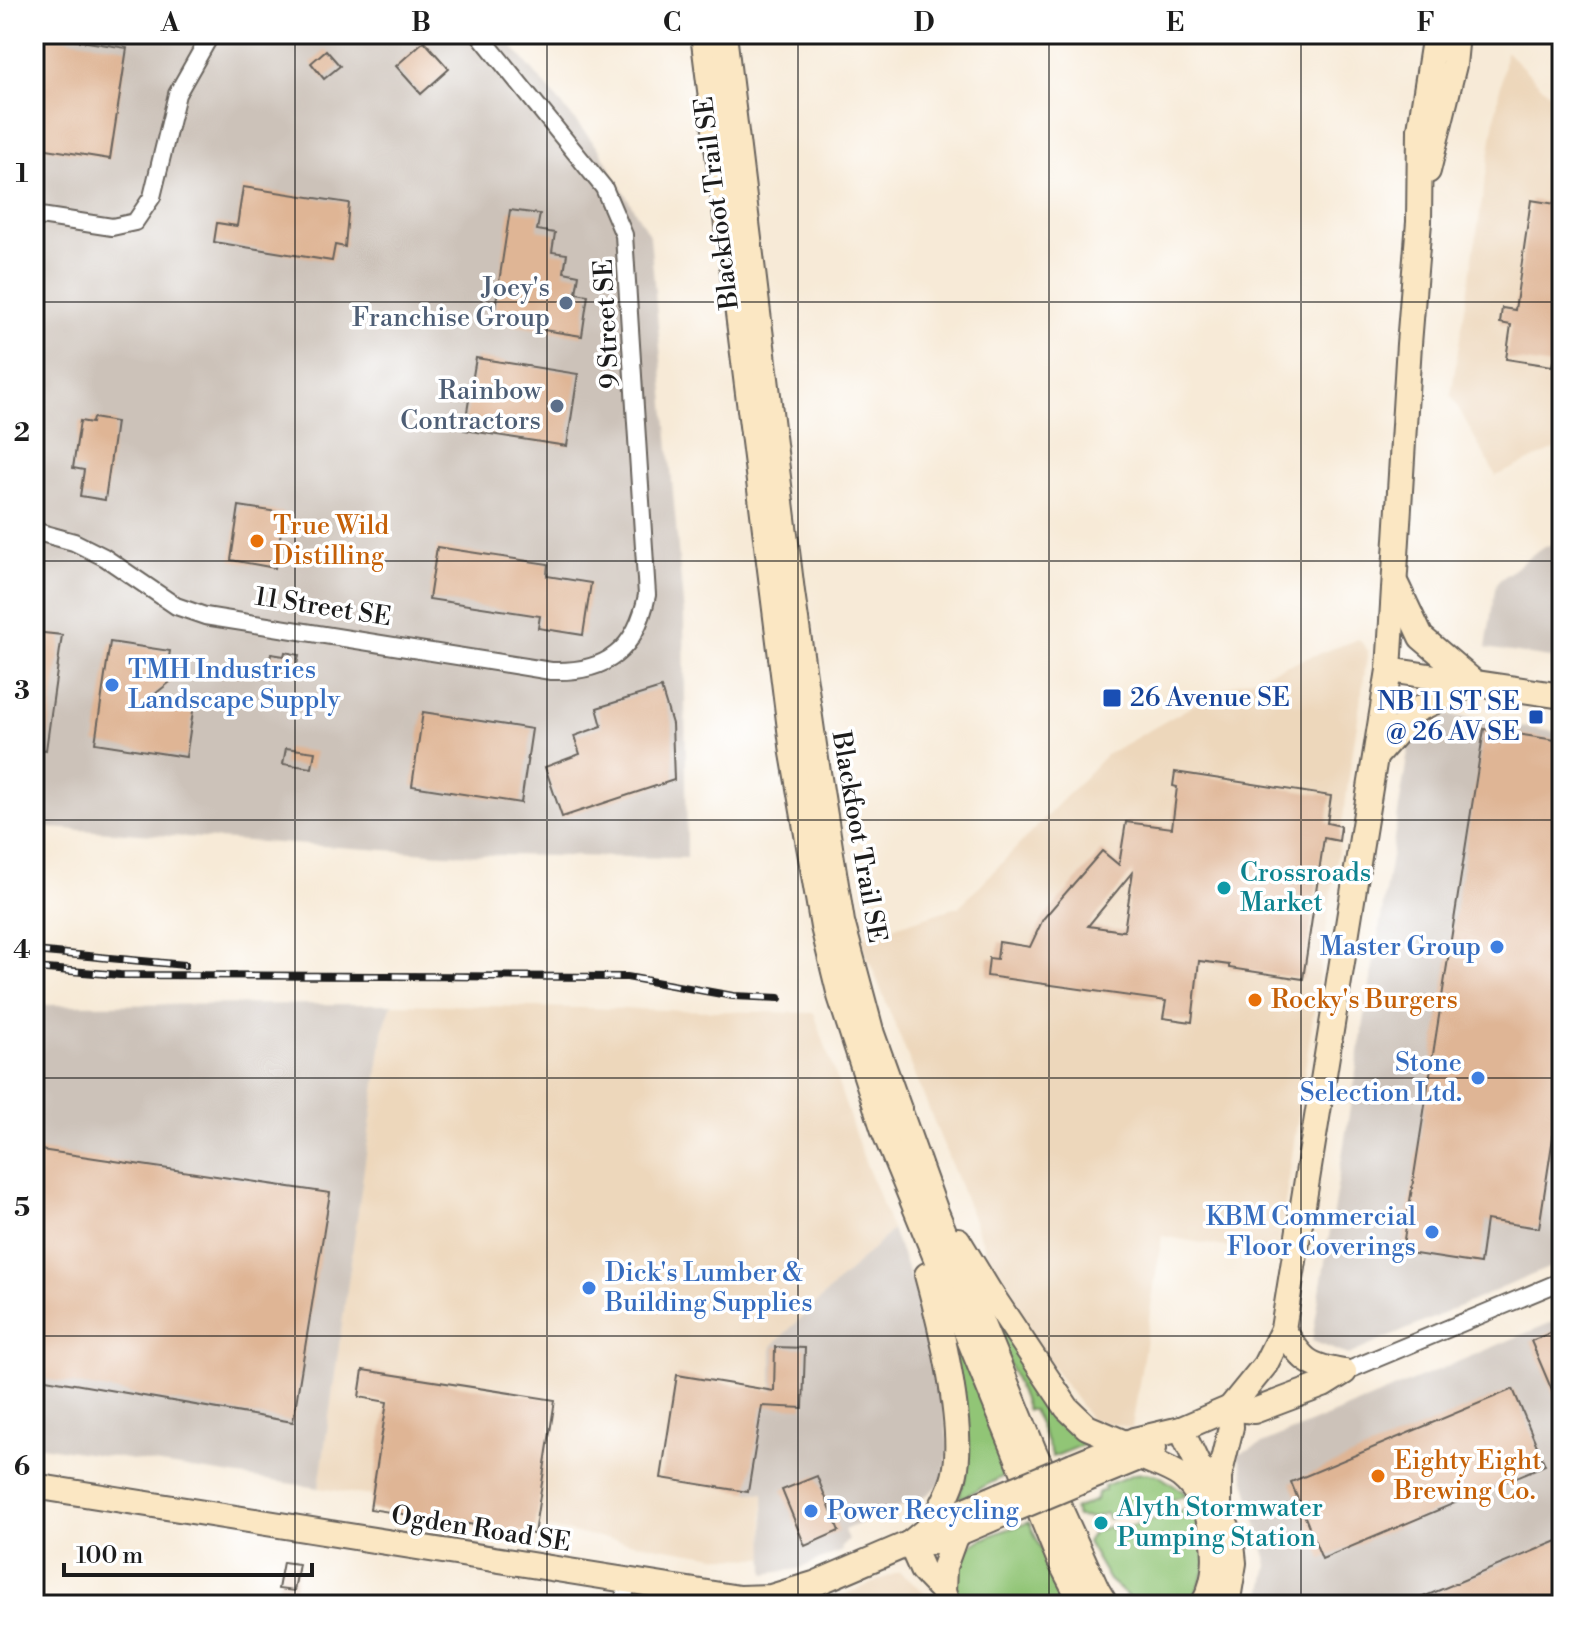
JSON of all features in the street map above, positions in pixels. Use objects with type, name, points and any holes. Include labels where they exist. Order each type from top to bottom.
[{"type":"main road","name":"Blackfoot Trail SE","points":[[703,34],[793,753],[823,927],[840,996],[884,1131],[927,1216],[1022,1422],[1095,1600]]},
{"type":"main road","name":"Blackfoot Trail SE","points":[[724,34],[792,592],[842,922],[927,1216]]},
{"type":"main road","points":[[1133,1450],[1230,1408],[1265,1365],[1283,1329],[1389,670],[1420,200],[1420,129],[1435,34]]},
{"type":"main road","points":[[1420,200],[1440,129],[1454,65],[1457,34]]},
{"type":"main road","points":[[1396,584],[1421,637],[1475,683]]},
{"type":"main road","points":[[1389,670],[1562,696]]},
{"type":"main road","points":[[1376,756],[1416,710],[1475,683]]},
{"type":"main road","points":[[927,1216],[964,1246],[989,1291],[1067,1408],[1087,1427],[1180,1475],[1199,1500],[1212,1532],[1216,1552],[1215,1576],[1202,1605]]},
{"type":"main road","points":[[927,1216],[925,1269],[941,1330],[957,1444],[955,1474],[933,1524]]},
{"type":"main road","points":[[1283,1329],[1296,1349],[1314,1367],[1344,1372]]},
{"type":"main road","points":[[1230,1408],[1254,1411],[1323,1385],[1344,1372]]},
{"type":"main road","points":[[1219,1505],[1219,1477],[1231,1427],[1230,1408]]},
{"type":"main road","points":[[1181,1429],[1231,1535],[1234,1563],[1227,1605]]},
{"type":"main road","name":"Ogden Road SE","points":[[34,1486],[625,1593],[771,1597],[814,1584],[910,1543],[933,1524],[1005,1504],[1133,1450]]},
{"type":"main road","name":"Ogden Road SE","points":[[910,1543],[938,1542],[1005,1504]]},
{"type":"main road","points":[[946,1599],[944,1567],[956,1534]]},
{"type":"main road","points":[[910,1543],[922,1570],[946,1599]]},
{"type":"main road","points":[[692,1605],[715,1595]]},
{"type":"main road","points":[[1095,1600],[1117,1605]]},
{"type":"street","points":[[34,215],[112,227],[135,222],[152,197],[177,94],[211,34]]},
{"type":"street","name":"9 Street SE","points":[[479,34],[604,188],[624,235],[647,595],[641,623],[620,652]]},
{"type":"street","name":"11 Street SE","points":[[34,531],[74,542],[104,557],[176,606],[237,622],[551,671],[574,672],[599,667],[620,652]]},
{"type":"street","points":[[1344,1372],[1562,1281]]},
{"type":"shaded area","points":[[34,34],[502,34],[599,149],[650,237],[684,615],[687,858],[445,854],[34,827],[38,782],[34,781]]},
{"type":"shaded area","points":[[1506,51],[1562,106],[1562,446],[1496,476],[1451,395]]},
{"type":"shaded area","points":[[1562,539],[1562,660],[1486,648],[1496,583],[1537,551]]},
{"type":"shaded area","points":[[1359,639],[1368,651],[1277,1256],[1162,1236],[1132,1428],[1090,1419],[1007,1303],[860,938],[960,906],[1106,755],[1222,689]]},
{"type":"shaded area","points":[[1449,715],[1562,733],[1562,1262],[1348,1355],[1312,1341],[1410,740]]},
{"type":"shaded area","name":"Dick's Lumber & Building Supplies","points":[[392,1004],[814,1013],[861,1151],[892,1230],[772,1346],[772,1390],[765,1389],[749,1492],[764,1493],[766,1558],[722,1557],[536,1527],[534,1534],[370,1509],[372,1496],[319,1488],[384,1027]]},
{"type":"shaded area","points":[[392,1004],[384,1027],[319,1488],[34,1445],[34,1005]]},
{"type":"shaded area","points":[[892,1230],[931,1328],[932,1350],[927,1353],[940,1386],[949,1449],[943,1481],[927,1495],[844,1530],[848,1541],[841,1546],[842,1551],[798,1569],[765,1574],[764,1493],[748,1492],[765,1389],[772,1390],[772,1346]]},
{"type":"shaded area","points":[[1562,1318],[1562,1605],[1260,1605],[1268,1565],[1238,1454]]},
{"type":"shaded area","points":[[899,1572],[930,1597],[933,1605],[820,1605]]},
{"type":"green space","points":[[983,1297],[1095,1440],[1053,1457],[1033,1410],[1027,1410]]},
{"type":"green space","points":[[948,1312],[995,1424],[991,1427],[1010,1473],[957,1500],[965,1479],[969,1454]]},
{"type":"green space","points":[[1145,1473],[1158,1475],[1188,1495],[1108,1519],[1106,1513],[1092,1518],[1077,1517],[1074,1509],[1096,1500],[1097,1493],[1105,1490],[1104,1486]]},
{"type":"green space","points":[[1194,1507],[1208,1563],[1193,1600],[1186,1605],[1138,1605],[1109,1580],[1087,1542],[1094,1531],[1111,1526],[1113,1532]]},
{"type":"green space","points":[[1029,1522],[1066,1605],[962,1605],[953,1581],[961,1556],[980,1540]]},
{"type":"building","points":[[34,34],[127,48],[110,159],[34,147]]},
{"type":"building","points":[[424,41],[449,69],[421,94],[396,66]]},
{"type":"building","points":[[326,50],[340,66],[324,79],[311,63]]},
{"type":"building","points":[[243,187],[349,203],[345,247],[335,245],[332,261],[214,242],[217,223],[237,226]]},
{"type":"building","points":[[1531,200],[1562,205],[1562,304],[1559,323],[1562,323],[1562,363],[1553,362],[1552,366],[1506,359],[1511,325],[1500,323],[1502,308],[1515,310]]},
{"type":"building","points":[[510,210],[540,214],[537,230],[555,233],[552,252],[567,254],[564,272],[579,275],[576,293],[588,295],[582,336],[493,322]]},
{"type":"building","points":[[476,358],[578,374],[567,446],[464,430]]},
{"type":"building","points":[[93,418],[116,422],[105,500],[80,496],[84,470],[73,468],[80,421],[92,423]]},
{"type":"building","points":[[239,506],[284,513],[275,568],[231,560]]},
{"type":"building","points":[[437,547],[548,564],[547,576],[591,583],[583,635],[538,628],[540,616],[429,599]]},
{"type":"building","points":[[34,632],[62,635],[46,750],[34,748]]},
{"type":"building","points":[[110,642],[170,651],[167,668],[175,678],[150,698],[194,705],[186,757],[95,743]]},
{"type":"building","points":[[285,652],[299,655],[295,673],[268,669],[271,654],[284,656]]},
{"type":"building","points":[[661,688],[672,724],[674,780],[562,817],[545,767],[580,754],[574,736],[602,726],[597,708]]},
{"type":"building","points":[[423,712],[532,729],[521,803],[412,786]]},
{"type":"building","points":[[1484,729],[1562,741],[1562,1079],[1539,1228],[1486,1220],[1480,1264],[1402,1252]]},
{"type":"building","points":[[286,748],[315,752],[312,768],[283,764]]},
{"type":"building","name":"Crossroads Market","points":[[1175,772],[1331,796],[1327,823],[1341,826],[1339,841],[1324,838],[1303,979],[1199,961],[1192,1022],[1163,1018],[1166,1001],[987,976],[989,958],[997,959],[999,942],[1030,947],[1043,919],[1102,851],[1119,865],[1126,822],[1172,828],[1177,787],[1173,786]],"holes":[[[1133,871],[1124,931],[1088,926]]]},
{"type":"building","points":[[34,1149],[330,1193],[293,1422],[34,1377]]},
{"type":"building","points":[[1562,1328],[1562,1414],[1531,1341]]},
{"type":"building","points":[[775,1347],[805,1348],[803,1408],[762,1406],[748,1492],[661,1478],[677,1375],[774,1391]]},
{"type":"building","points":[[363,1370],[555,1400],[534,1534],[370,1509],[387,1402],[359,1397]]},
{"type":"building","points":[[1513,1389],[1545,1465],[1322,1559],[1291,1482]]},
{"type":"building","name":"Power Recycling","points":[[817,1476],[839,1531],[805,1546],[782,1490]]},
{"type":"building","points":[[1562,1539],[1562,1605],[1404,1605]]},
{"type":"building","points":[[283,1562],[299,1564],[294,1591],[278,1589]]},
{"type":"railway","points":[[1558,34],[1562,38]]},
{"type":"railway","points":[[34,951],[185,965]]},
{"type":"railway","points":[[34,968],[120,975],[627,977],[733,996],[779,998]]},
{"type":"place","name":"Joey's Franchise Group","points":[[566,303]]},
{"type":"place","name":"Rainbow Contractors","points":[[557,406]]},
{"type":"place","name":"True Wild Distilling","points":[[257,541]]},
{"type":"place","name":"TMH Industries Landscape Supply","points":[[112,685]]},
{"type":"place","name":"26 Avenue SE","points":[[1112,698]]},
{"type":"place","name":"NB 11 ST SE @ 26 AV SE","points":[[1536,717]]},
{"type":"place","name":"Crossroads Market","points":[[1224,888]]},
{"type":"place","name":"Master Group","points":[[1497,947]]},
{"type":"place","name":"Rocky's Burgers","points":[[1255,1000]]},
{"type":"place","name":"Stone Selection Ltd.","points":[[1478,1078]]},
{"type":"place","name":"KBM Commercial Floor Coverings","points":[[1432,1232]]},
{"type":"place","name":"Dick's Lumber & Building Supplies","points":[[589,1288]]},
{"type":"place","name":"Eighty Eight Brewing Co.","points":[[1378,1476]]},
{"type":"place","name":"Power Recycling","points":[[811,1511]]},
{"type":"place","name":"Alyth Stormwater Pumping Station","points":[[1101,1523]]}]
